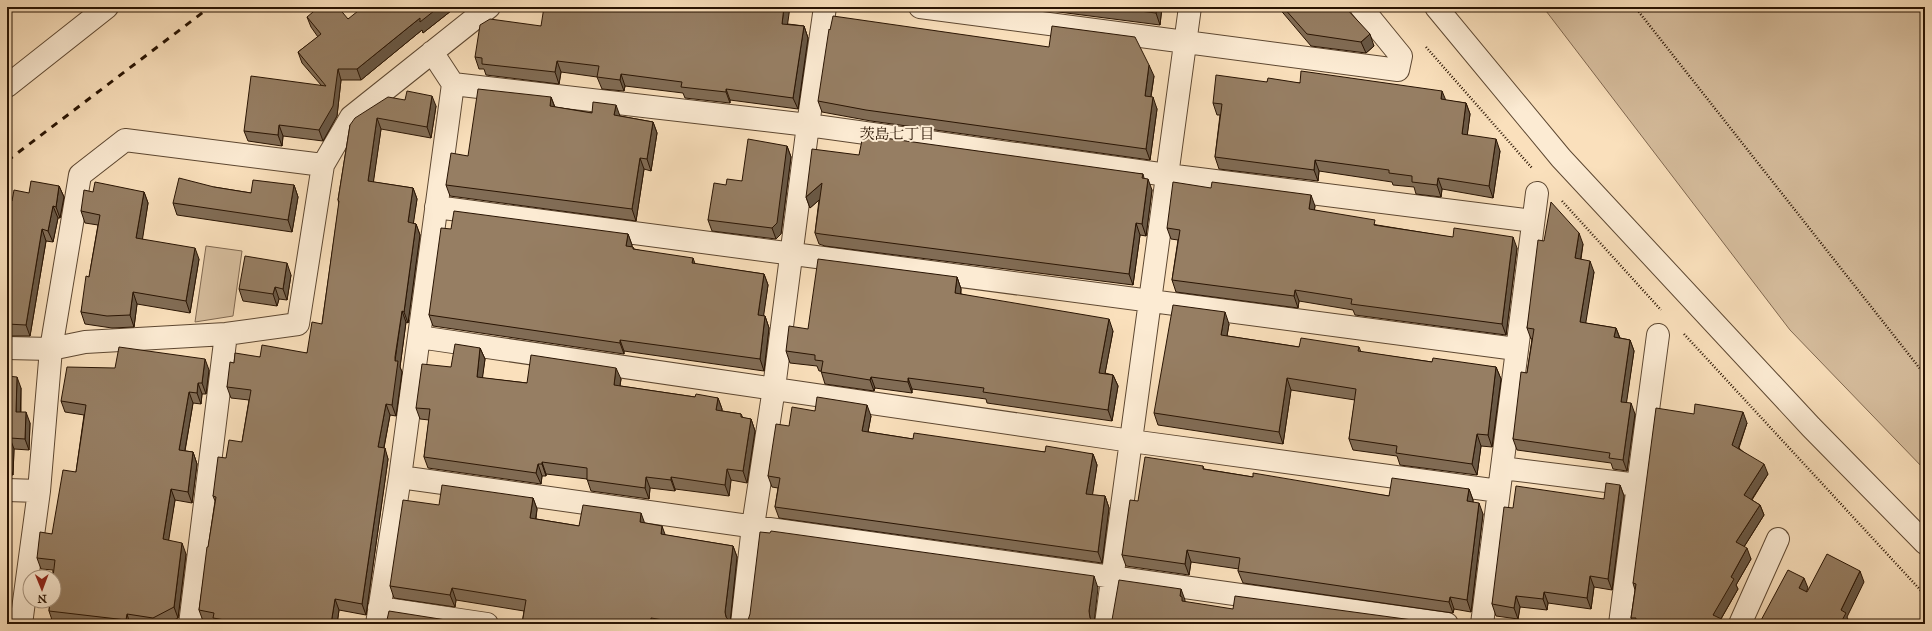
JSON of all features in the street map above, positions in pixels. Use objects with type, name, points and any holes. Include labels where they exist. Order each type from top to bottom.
[{"type":"street","points":[[102,7],[107,7]]},
{"type":"street","points":[[7,86],[107,7]]},
{"type":"street","points":[[7,348],[51,349],[85,342],[226,334],[298,324],[323,165],[351,117],[489,7]]},
{"type":"street","points":[[742,624],[753,526],[774,388],[825,7]]},
{"type":"street","points":[[920,7],[1398,70],[1400,56],[1361,7]]},
{"type":"street","points":[[1106,624],[1190,7]]},
{"type":"street","points":[[1436,7],[1561,158],[1811,427],[1925,543]]},
{"type":"street","points":[[432,52],[453,84],[400,477],[378,616],[487,624]]},
{"type":"street","points":[[453,84],[808,125],[1167,175],[1533,221]]},
{"type":"street","points":[[22,624],[39,491],[51,349],[80,175],[125,140],[323,165]]},
{"type":"street","points":[[1482,624],[1533,221],[1544,187]]},
{"type":"street","points":[[436,207],[1516,349]]},
{"type":"street","points":[[1620,624],[1638,485],[1668,332]]},
{"type":"street","points":[[190,624],[226,334]]},
{"type":"street","points":[[419,337],[1131,441],[1499,491]]},
{"type":"street","points":[[1502,468],[1638,485]]},
{"type":"street","points":[[400,477],[1448,624]]},
{"type":"street","points":[[7,490],[39,491]]},
{"type":"street","points":[[1740,624],[1778,539]]},
{"type":"path","points":[[1635,7],[1925,375]]},
{"type":"path","points":[[1422,44],[1544,187],[1663,312]]},
{"type":"path","points":[[1668,332],[1925,595]]},
{"type":"shaded area","points":[[1543,7],[1925,7],[1925,470],[1790,330]]},
{"type":"shaded area","points":[[206,246],[242,251],[233,316],[195,322]]},
{"type":"building","points":[[319,7],[338,7],[348,19],[363,7],[439,7],[420,22],[420,18],[357,69],[338,69],[333,106],[319,130],[279,125],[278,135],[244,131],[251,76],[326,86],[298,52],[321,34],[307,17]]},
{"type":"building","points":[[544,7],[784,7],[782,24],[804,26],[793,98],[726,89],[726,92],[681,87],[682,82],[621,74],[620,80],[597,77],[599,66],[557,61],[555,72],[482,64],[482,58],[475,57],[480,25],[490,19],[541,26]]},
{"type":"building","points":[[1107,7],[1157,7],[1156,13]]},
{"type":"building","points":[[1283,7],[1345,7],[1370,34],[1361,42],[1307,34]]},
{"type":"building","points":[[833,16],[1049,47],[1052,26],[1135,37],[1149,65],[1145,96],[1153,97],[1146,149],[866,110],[818,101],[829,29],[830,30]]},
{"type":"building","points":[[1301,71],[1442,91],[1441,99],[1466,103],[1462,134],[1496,139],[1489,186],[1438,178],[1437,185],[1412,182],[1412,176],[1389,173],[1389,170],[1315,160],[1314,170],[1215,157],[1222,104],[1213,103],[1216,75],[1267,82],[1268,78],[1300,83]]},
{"type":"building","points":[[478,89],[551,97],[550,106],[592,113],[593,102],[616,105],[614,115],[653,122],[647,159],[640,158],[632,209],[446,185],[451,153],[468,156]]},
{"type":"building","points":[[407,91],[432,96],[427,127],[377,118],[368,181],[413,188],[408,222],[416,224],[404,312],[402,311],[395,357],[395,361],[398,361],[392,405],[386,404],[378,447],[385,448],[362,604],[335,599],[331,624],[249,624],[213,618],[214,613],[199,610],[207,547],[216,497],[213,496],[218,457],[226,458],[229,440],[242,442],[251,390],[227,387],[230,362],[234,363],[235,353],[260,357],[262,345],[307,353],[312,322],[322,324],[338,200],[350,125],[355,118],[388,97],[405,100]]},
{"type":"building","points":[[863,135],[1143,174],[1142,178],[1148,179],[1142,224],[1136,223],[1129,274],[815,233],[822,183],[806,197],[812,149],[859,155]]},
{"type":"building","points":[[748,139],[787,146],[777,223],[772,228],[708,220],[714,183],[726,185],[727,179],[742,181]]},
{"type":"building","points":[[179,178],[214,187],[251,193],[253,180],[294,185],[288,220],[173,203]]},
{"type":"building","points":[[31,181],[59,186],[56,207],[53,206],[48,231],[42,229],[26,325],[7,324],[7,200],[12,201],[14,190],[29,193]]},
{"type":"building","points":[[95,182],[144,192],[136,238],[195,248],[186,301],[133,292],[130,315],[107,316],[81,312],[86,276],[89,277],[100,215],[81,211],[84,190],[93,192]]},
{"type":"building","points":[[1173,182],[1211,188],[1212,182],[1311,195],[1309,209],[1375,220],[1374,225],[1453,237],[1454,228],[1513,237],[1502,324],[1351,304],[1352,299],[1295,290],[1294,296],[1172,280],[1180,230],[1167,228]]},
{"type":"building","points":[[1551,202],[1579,233],[1575,258],[1590,261],[1580,322],[1616,328],[1614,337],[1630,340],[1621,402],[1631,403],[1623,460],[1609,458],[1610,453],[1513,439],[1521,372],[1527,373],[1534,329],[1527,328],[1538,240],[1544,241]]},
{"type":"building","points":[[454,211],[628,234],[626,246],[633,247],[633,249],[693,258],[692,263],[764,274],[758,315],[765,316],[760,359],[620,340],[620,343],[429,315],[441,228],[451,229]]},
{"type":"building","points":[[245,256],[287,263],[283,289],[275,287],[273,294],[239,289]]},
{"type":"building","points":[[818,259],[957,277],[955,293],[1109,319],[1099,373],[1113,375],[1108,410],[983,392],[984,388],[908,378],[908,382],[871,377],[870,380],[821,372],[823,361],[815,360],[815,355],[786,351],[789,326],[808,329]]},
{"type":"building","points":[[1173,305],[1225,312],[1221,335],[1299,347],[1301,338],[1359,347],[1358,351],[1432,362],[1433,358],[1496,367],[1488,435],[1477,434],[1472,464],[1396,453],[1397,446],[1349,439],[1356,389],[1287,378],[1279,432],[1154,413]]},
{"type":"building","points":[[455,344],[480,348],[477,377],[527,383],[531,355],[616,368],[614,385],[695,397],[696,394],[718,398],[716,410],[741,414],[741,417],[751,419],[743,471],[727,469],[725,485],[671,477],[671,480],[646,477],[645,488],[587,480],[587,468],[542,462],[542,464],[538,464],[536,473],[424,457],[430,409],[416,408],[422,364],[451,367]]},
{"type":"building","points":[[119,347],[205,359],[202,383],[198,383],[197,393],[189,392],[179,450],[193,452],[188,492],[171,489],[163,539],[182,543],[174,607],[153,618],[127,614],[126,620],[49,611],[49,609],[62,609],[62,569],[54,569],[55,560],[37,558],[40,532],[52,534],[63,470],[76,472],[86,405],[61,401],[67,367],[115,368]]},
{"type":"building","points":[[7,376],[17,377],[16,412],[26,412],[25,439],[10,438],[9,464],[7,464]]},
{"type":"building","points":[[817,397],[867,405],[862,431],[913,439],[914,433],[1045,452],[1046,446],[1093,454],[1086,494],[1105,496],[1098,552],[775,507],[780,478],[768,476],[776,424],[789,426],[792,407],[815,411]]},
{"type":"building","points":[[1695,404],[1743,412],[1732,445],[1764,464],[1744,495],[1760,505],[1736,542],[1747,548],[1731,577],[1734,579],[1713,615],[1732,624],[1635,624],[1636,618],[1631,618],[1636,584],[1633,583],[1656,408],[1694,414]]},
{"type":"building","points":[[1145,457],[1203,466],[1203,469],[1253,477],[1253,473],[1389,496],[1392,478],[1469,489],[1467,501],[1479,503],[1467,600],[1450,597],[1449,602],[1238,571],[1240,558],[1187,550],[1185,564],[1122,555],[1130,500],[1138,501]]},
{"type":"building","points":[[1606,483],[1620,485],[1608,579],[1590,576],[1587,598],[1544,592],[1543,599],[1516,596],[1514,608],[1492,604],[1504,507],[1513,508],[1516,486],[1604,499]]},
{"type":"building","points":[[442,485],[533,498],[530,518],[579,526],[583,505],[641,513],[640,522],[662,526],[661,534],[733,546],[725,612],[726,617],[734,624],[688,624],[651,618],[650,624],[522,624],[526,600],[452,588],[450,595],[390,586],[403,500],[439,505]]},
{"type":"building","points":[[771,531],[1094,576],[1089,611],[1090,618],[1098,624],[742,624],[748,620],[750,614],[760,532],[770,533]]},
{"type":"building","points":[[1827,554],[1860,571],[1841,610],[1846,613],[1840,624],[1759,624],[1788,570],[1804,578],[1799,588],[1807,592]]},
{"type":"building","points":[[1119,580],[1181,589],[1180,596],[1182,597],[1182,601],[1233,609],[1235,596],[1442,624],[1107,624],[1112,620]]},
{"type":"building","points":[[389,611],[446,620],[446,624],[386,624]]},
{"type":"railway","points":[[7,161],[210,7]]},
{"type":"district","name":"茨島七丁目","points":[[897,134]]}]
